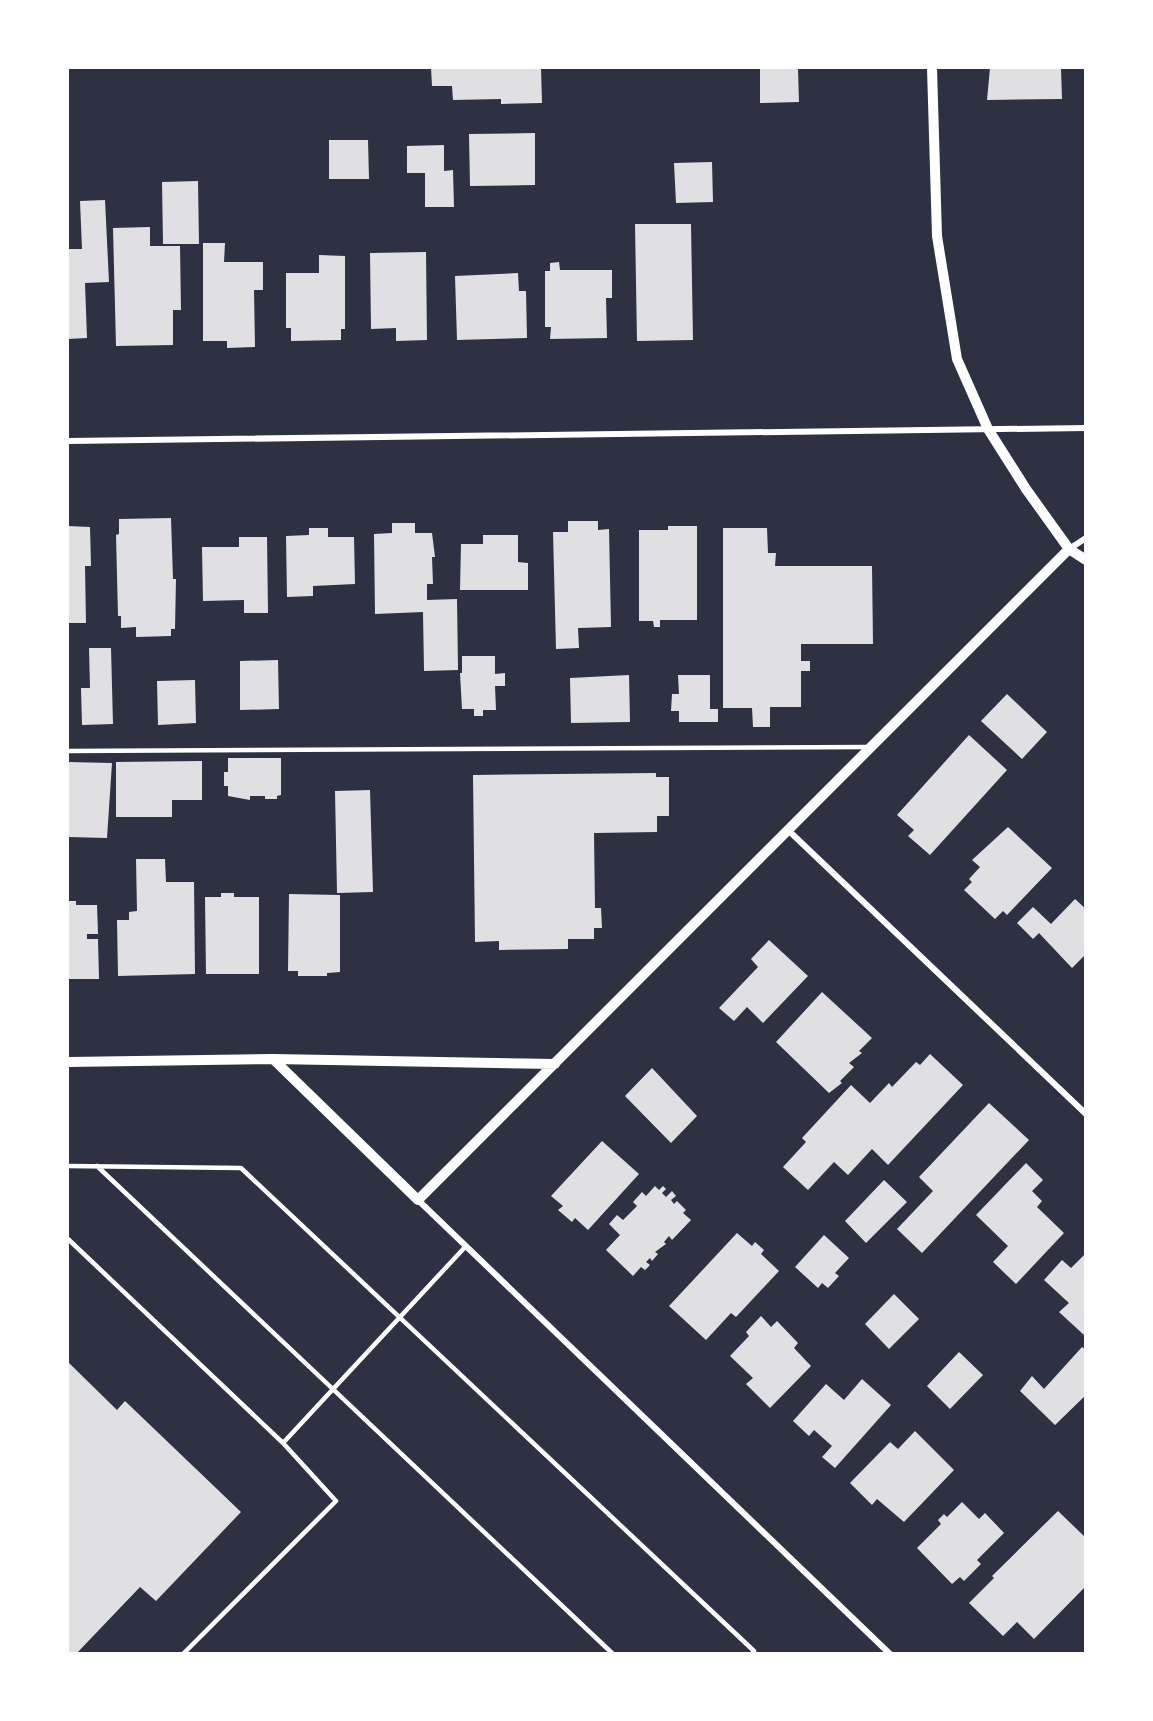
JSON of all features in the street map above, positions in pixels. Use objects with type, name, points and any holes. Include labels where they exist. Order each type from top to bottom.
[{"type":"street","points":[[932,68],[937,236],[957,359],[988,429],[1069,549],[1086,560]]},
{"type":"street","points":[[68,441],[1086,428]]},
{"type":"street","points":[[418,1200],[1069,549],[1086,538]]},
{"type":"street","points":[[788,830],[1086,1114]]},
{"type":"street","points":[[68,1062],[273,1059],[555,1064]]},
{"type":"street","points":[[273,1059],[890,1653]]},
{"type":"lane","points":[[68,751],[872,747]]},
{"type":"lane","points":[[68,1166],[241,1168],[745,1643],[754,1652],[752,1653]]},
{"type":"lane","points":[[97,1166],[614,1653]]},
{"type":"lane","points":[[68,1239],[283,1443],[336,1501],[183,1653]]},
{"type":"lane","points":[[283,1443],[466,1246]]},
{"type":"building","points":[[431,68],[541,68],[542,103],[501,104],[501,99],[453,100],[452,86],[432,86]]},
{"type":"building","points":[[760,68],[798,68],[799,102],[760,103]]},
{"type":"building","points":[[990,68],[1061,68],[1062,99],[987,100]]},
{"type":"building","points":[[535,133],[535,185],[470,186],[469,134]]},
{"type":"building","points":[[329,140],[368,140],[369,179],[329,179]]},
{"type":"building","points":[[444,145],[444,171],[453,170],[454,207],[425,207],[425,173],[407,173],[407,146]]},
{"type":"building","points":[[712,162],[713,202],[676,203],[674,163]]},
{"type":"building","points":[[198,181],[199,244],[163,244],[162,182]]},
{"type":"building","points":[[105,200],[109,282],[85,283],[87,338],[68,339],[68,249],[82,249],[80,201]]},
{"type":"building","points":[[635,224],[691,224],[693,340],[637,341]]},
{"type":"building","points":[[150,227],[150,246],[180,246],[181,310],[173,310],[173,345],[116,346],[113,228]]},
{"type":"building","points":[[203,243],[225,243],[224,262],[263,262],[263,290],[254,290],[255,347],[227,348],[227,341],[203,341]]},
{"type":"building","points":[[426,252],[427,340],[396,341],[396,328],[371,329],[370,253]]},
{"type":"building","points":[[319,255],[345,256],[345,329],[341,329],[341,340],[291,341],[291,328],[286,328],[286,273],[319,273]]},
{"type":"building","points":[[559,262],[560,270],[612,270],[612,298],[606,298],[607,338],[550,339],[551,327],[545,327],[545,271],[550,271],[550,263]]},
{"type":"building","points":[[518,273],[519,291],[526,291],[527,338],[457,340],[455,276]]},
{"type":"building","points":[[171,518],[173,579],[176,579],[175,629],[171,629],[171,636],[136,637],[136,627],[121,628],[121,616],[118,616],[116,535],[119,534],[119,519]]},
{"type":"building","points":[[568,521],[598,521],[598,530],[609,529],[611,627],[578,628],[579,648],[556,649],[553,532],[568,532]]},
{"type":"building","points":[[392,523],[415,523],[415,533],[432,533],[435,557],[432,557],[433,584],[427,584],[427,600],[457,599],[458,670],[424,671],[423,612],[375,614],[374,534],[392,533]]},
{"type":"building","points":[[68,526],[90,527],[91,566],[85,566],[86,623],[68,623]]},
{"type":"building","points":[[668,526],[697,526],[697,620],[660,620],[660,627],[654,627],[653,621],[639,621],[639,530],[668,530]]},
{"type":"building","points":[[309,528],[328,528],[328,537],[354,537],[355,584],[313,586],[313,596],[287,597],[286,536],[309,535]]},
{"type":"building","points":[[723,528],[767,528],[768,553],[776,553],[775,566],[872,566],[873,644],[801,644],[801,661],[810,661],[810,671],[801,671],[801,707],[770,707],[770,727],[753,727],[752,708],[723,708]]},
{"type":"building","points":[[483,535],[518,535],[518,562],[528,563],[528,590],[460,590],[461,544],[483,544]]},
{"type":"building","points":[[239,537],[267,537],[268,613],[244,613],[244,600],[203,601],[202,547],[239,547]]},
{"type":"building","points":[[89,648],[111,648],[113,724],[82,725],[81,688],[90,688]]},
{"type":"building","points":[[462,656],[495,656],[495,674],[505,673],[505,686],[495,686],[496,710],[483,710],[483,716],[474,716],[474,709],[462,709],[460,673],[462,673]]},
{"type":"building","points":[[278,660],[279,709],[240,710],[240,661]]},
{"type":"building","points":[[629,675],[630,722],[571,723],[570,678]]},
{"type":"building","points":[[678,675],[710,675],[710,709],[718,709],[718,722],[679,722],[679,711],[671,711],[672,694],[679,694]]},
{"type":"building","points":[[195,680],[196,723],[158,725],[157,681]]},
{"type":"building","points":[[1007,694],[1047,732],[1022,759],[981,721]]},
{"type":"building","points":[[969,735],[1007,770],[930,855],[908,836],[914,830],[897,815]]},
{"type":"building","points":[[228,758],[281,758],[281,795],[277,796],[277,799],[250,796],[250,800],[228,796],[228,786],[224,786],[224,772],[228,772]]},
{"type":"building","points":[[202,761],[202,800],[172,800],[172,817],[116,817],[116,762]]},
{"type":"building","points":[[68,762],[112,763],[107,838],[68,837]]},
{"type":"building","points":[[656,773],[656,777],[669,777],[669,816],[657,816],[657,832],[594,833],[595,908],[601,908],[602,928],[594,928],[594,939],[568,939],[568,949],[499,950],[499,941],[475,942],[473,775]]},
{"type":"building","points":[[370,790],[373,892],[337,893],[335,791]]},
{"type":"building","points":[[1008,827],[1052,868],[1007,915],[1003,911],[995,919],[964,890],[972,882],[969,879],[980,867],[972,860]]},
{"type":"building","points":[[136,859],[165,859],[166,882],[194,882],[195,974],[118,976],[117,920],[129,920],[129,912],[137,911]]},
{"type":"building","points":[[221,893],[234,893],[234,897],[259,897],[259,974],[206,974],[205,897],[221,897]]},
{"type":"building","points":[[289,894],[340,895],[340,972],[327,973],[327,976],[298,976],[298,971],[288,971]]},
{"type":"building","points":[[1075,899],[1086,909],[1086,954],[1072,968],[1039,933],[1033,939],[1017,923],[1033,907],[1051,924]]},
{"type":"building","points":[[68,901],[76,901],[76,905],[97,905],[98,934],[87,934],[87,939],[98,939],[99,979],[68,979]]},
{"type":"building","points":[[769,940],[808,976],[763,1023],[747,1007],[734,1021],[719,1008],[758,967],[751,959]]},
{"type":"building","points":[[822,992],[872,1038],[859,1051],[862,1053],[849,1063],[854,1067],[840,1081],[842,1083],[829,1093],[776,1042]]},
{"type":"building","points":[[930,1054],[963,1085],[888,1165],[872,1149],[848,1175],[834,1162],[808,1190],[783,1167],[806,1142],[802,1138],[851,1085],[870,1103],[889,1083],[892,1087],[916,1062],[920,1065]]},
{"type":"building","points":[[652,1068],[697,1116],[671,1143],[625,1096]]},
{"type":"building","points":[[989,1103],[1029,1140],[922,1253],[897,1229],[933,1191],[919,1177]]},
{"type":"building","points":[[602,1141],[639,1174],[588,1230],[575,1218],[572,1222],[558,1210],[563,1206],[551,1196]]},
{"type":"building","points":[[1026,1163],[1043,1180],[1032,1191],[1042,1201],[1037,1207],[1064,1233],[1016,1284],[993,1262],[1008,1246],[976,1215]]},
{"type":"building","points":[[884,1180],[907,1202],[866,1243],[845,1221]]},
{"type":"building","points":[[655,1186],[659,1190],[663,1186],[666,1189],[662,1193],[666,1197],[672,1191],[676,1196],[671,1200],[674,1204],[677,1201],[686,1210],[683,1213],[691,1220],[672,1240],[669,1236],[664,1242],[666,1244],[655,1252],[658,1254],[652,1261],[650,1258],[646,1262],[650,1265],[645,1270],[641,1267],[633,1276],[606,1250],[620,1235],[609,1224],[617,1215],[623,1220],[637,1206],[633,1202],[642,1192],[646,1196]]},
{"type":"building","points":[[737,1233],[752,1246],[755,1242],[764,1250],[761,1254],[779,1271],[736,1317],[731,1313],[706,1340],[669,1306]]},
{"type":"building","points":[[824,1235],[849,1258],[835,1273],[839,1276],[828,1288],[822,1283],[818,1288],[795,1267]]},
{"type":"building","points":[[1086,1253],[1086,1333],[1084,1335],[1059,1312],[1069,1303],[1044,1280],[1062,1260],[1071,1268]]},
{"type":"building","points":[[894,1294],[919,1319],[889,1349],[865,1324]]},
{"type":"building","points":[[761,1316],[771,1327],[777,1321],[798,1343],[794,1348],[811,1366],[770,1408],[746,1384],[753,1378],[730,1356],[749,1336],[746,1332]]},
{"type":"building","points":[[1082,1347],[1086,1350],[1086,1395],[1055,1425],[1020,1391],[1032,1376],[1044,1389]]},
{"type":"building","points":[[959,1352],[983,1375],[950,1409],[927,1386]]},
{"type":"building","points":[[68,1362],[117,1410],[125,1401],[241,1512],[156,1601],[140,1587],[76,1654],[68,1654]]},
{"type":"building","points":[[862,1379],[891,1405],[835,1468],[822,1457],[832,1446],[814,1430],[809,1436],[793,1421],[826,1384],[844,1400]]},
{"type":"building","points":[[915,1431],[954,1470],[904,1522],[877,1499],[872,1505],[850,1483],[890,1442],[898,1449]]},
{"type":"building","points":[[962,1502],[979,1519],[985,1513],[1004,1533],[977,1560],[981,1564],[964,1581],[960,1577],[952,1584],[917,1548],[941,1524],[938,1520],[944,1514],[947,1517]]},
{"type":"building","points":[[1058,1511],[1086,1538],[1086,1586],[1034,1639],[1017,1622],[1003,1636],[969,1603],[994,1578],[992,1576]]}]
